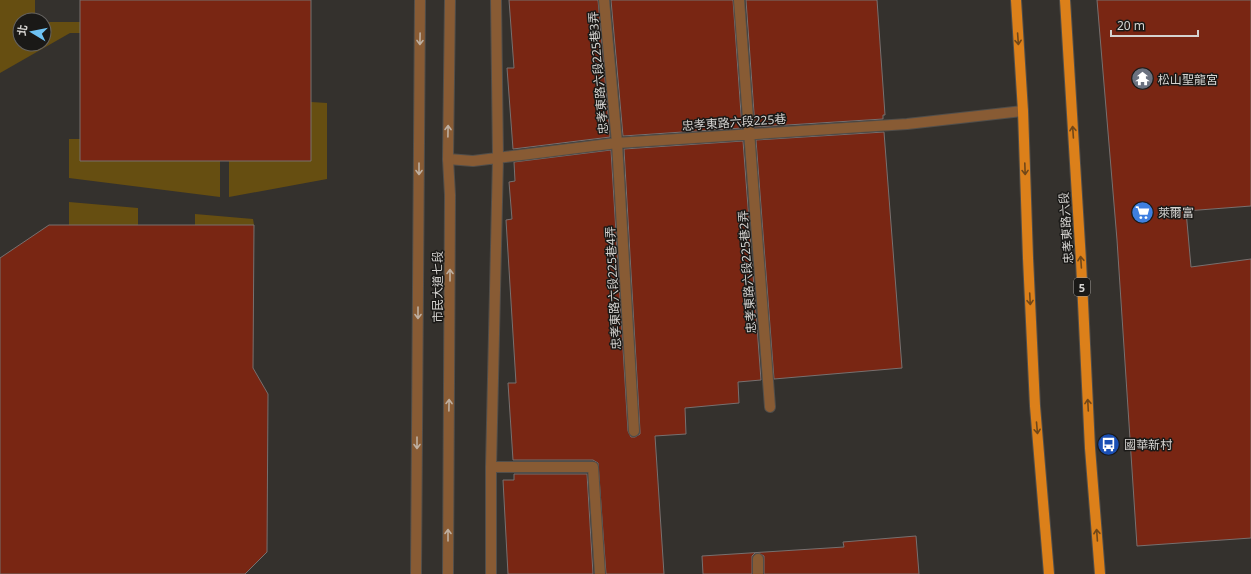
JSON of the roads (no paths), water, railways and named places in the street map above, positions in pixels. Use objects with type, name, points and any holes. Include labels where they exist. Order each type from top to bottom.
[{"type":"main road","points":[[1016,0],[1023,111],[1027,247],[1036,406],[1049,574]]},
{"type":"main road","name":"忠孝東路六段","points":[[1064,0],[1081,261],[1090,448],[1100,574]]},
{"type":"street","name":"市民大道七段","points":[[416,574],[420,0]]},
{"type":"street","name":"市民大道七段","points":[[448,574],[450,195],[448,159],[450,0]]},
{"type":"street","points":[[491,574],[491,468],[498,158],[496,0]]},
{"type":"street","name":"忠孝東路六段225巷3弄","points":[[604,0],[617,143]]},
{"type":"street","name":"忠孝東路六段225巷2弄","points":[[739,0],[770,407]]},
{"type":"street","name":"忠孝東路六段225巷","points":[[448,159],[474,161],[617,143],[907,124],[1023,111]]},
{"type":"street","name":"忠孝東路六段225巷4弄","points":[[617,143],[634,431]]},
{"type":"street","points":[[491,468],[594,467],[600,574]]},
{"type":"street","points":[[758,559],[758,574]]},
{"type":"place","name":"松山聖龍宮","points":[[1142,79]]},
{"type":"place","name":"萊爾富","points":[[1143,212]]},
{"type":"place","name":"國華新村","points":[[1108,444]]}]
